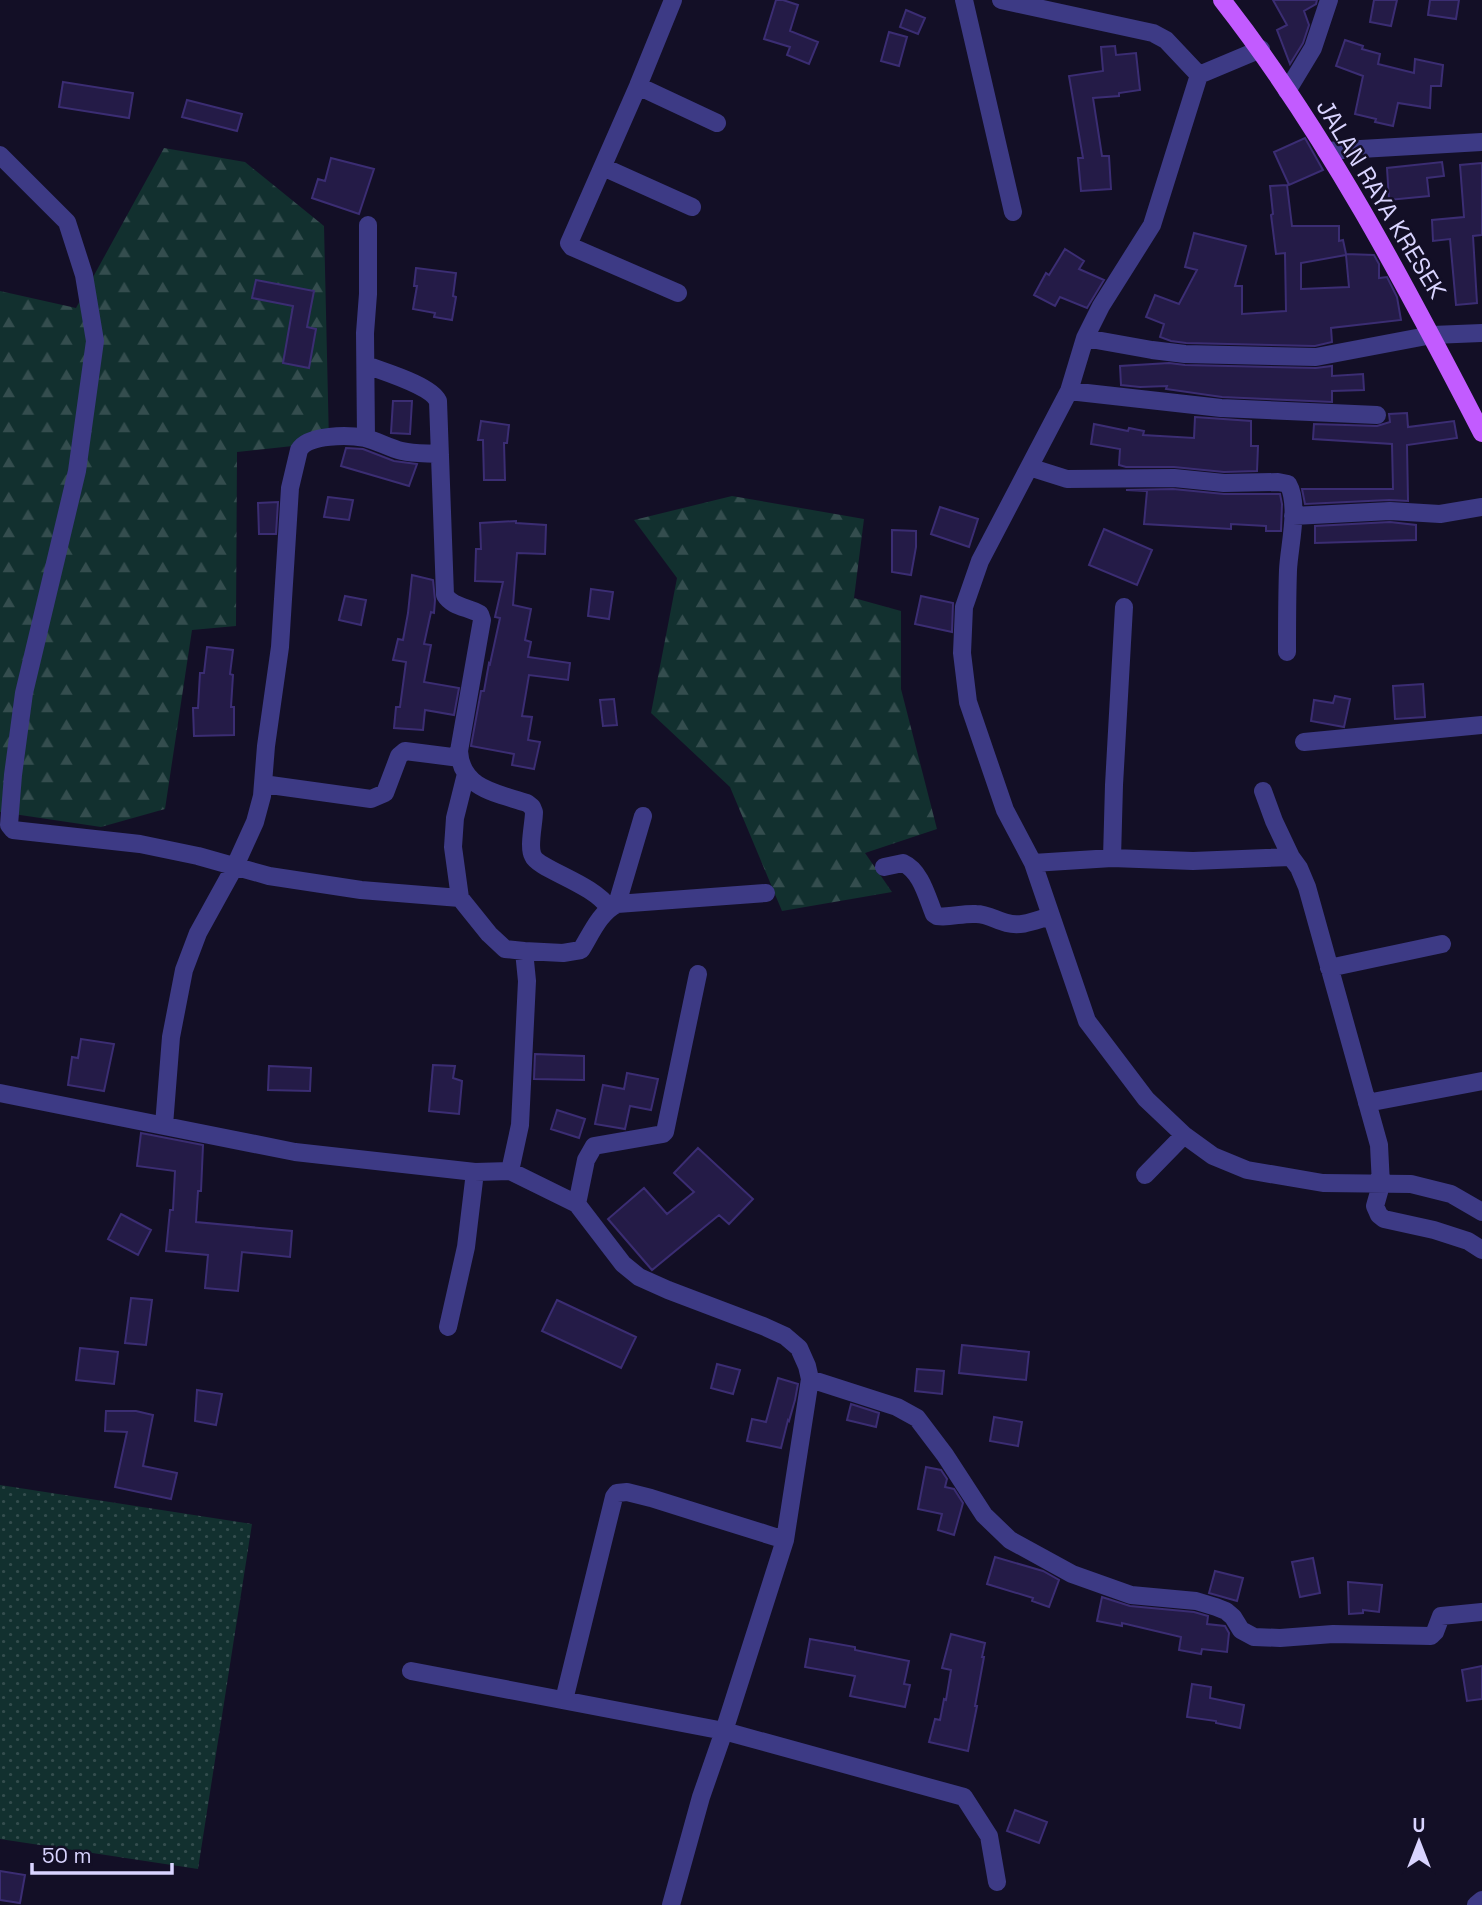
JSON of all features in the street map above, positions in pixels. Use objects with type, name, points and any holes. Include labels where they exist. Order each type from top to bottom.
[{"type":"main road","name":"JALAN RAYA KRESEK","points":[[1222,0],[1261,49],[1326,150],[1432,335],[1482,433]]},
{"type":"street","points":[[673,0],[569,243],[572,247],[678,292]]},
{"type":"street","points":[[964,0],[1013,212]]},
{"type":"street","points":[[1001,0],[1153,33],[1166,40],[1199,75]]},
{"type":"street","points":[[1287,91],[1313,48],[1329,0]]},
{"type":"street","points":[[1261,49],[1199,75],[1152,225],[1084,338],[1069,391],[979,561],[964,607],[962,653],[968,702],[1005,810],[1033,863],[1087,1021],[1146,1098],[1181,1137],[1213,1156],[1247,1170],[1378,1195],[1411,1184],[1451,1194],[1482,1212]]},
{"type":"street","points":[[638,86],[717,123]]},
{"type":"street","points":[[1326,150],[1482,142]]},
{"type":"street","points":[[0,155],[67,222],[84,275],[95,341],[77,471],[24,693],[9,825],[13,830],[21,832],[140,844],[198,856],[270,876],[361,890],[460,898]]},
{"type":"street","points":[[603,167],[692,207]]},
{"type":"street","points":[[366,439],[368,225]]},
{"type":"street","points":[[1084,338],[1185,354],[1316,357],[1432,335],[1482,333]]},
{"type":"street","points":[[366,365],[436,396],[445,595],[454,604],[480,614],[482,620],[461,739],[463,766],[453,847],[460,898],[489,934],[505,948],[563,953],[581,950],[613,906],[643,817]]},
{"type":"street","points":[[1069,391],[1221,408],[1377,415]]},
{"type":"street","points":[[164,1125],[171,1037],[184,970],[198,933],[235,866],[255,822],[262,796],[280,647],[290,488],[301,445],[318,438],[345,436],[366,439],[400,451],[440,454]]},
{"type":"street","points":[[1029,467],[1067,479],[1174,478],[1224,483],[1285,483],[1290,487],[1292,495],[1293,516],[1288,569],[1287,652]]},
{"type":"street","points":[[1293,516],[1390,511],[1440,514],[1482,507]]},
{"type":"street","points":[[1112,858],[1124,607]]},
{"type":"street","points":[[1304,742],[1482,725]]},
{"type":"street","points":[[263,784],[371,799],[385,793],[399,756],[405,751],[463,766],[479,786],[527,803],[534,813],[531,847],[533,857],[613,906],[766,893]]},
{"type":"street","points":[[1263,791],[1307,887],[1380,1145],[1378,1215],[1384,1219],[1468,1241],[1482,1250]]},
{"type":"street","points":[[1033,863],[1112,858],[1193,861],[1292,857]]},
{"type":"street","points":[[884,867],[903,863],[912,869],[937,916],[987,915],[1009,924],[1025,924],[1051,916]]},
{"type":"street","points":[[1329,968],[1442,944]]},
{"type":"street","points":[[510,1171],[520,1112],[527,981],[524,951]]},
{"type":"street","points":[[577,1204],[586,1160],[594,1146],[665,1132],[698,974]]},
{"type":"street","points":[[1367,1103],[1482,1082]]},
{"type":"street","points":[[0,1093],[295,1152],[475,1172],[510,1171],[577,1204],[623,1264],[639,1277],[763,1326],[785,1336],[799,1349],[810,1379],[785,1539],[701,1797],[671,1905]]},
{"type":"street","points":[[1145,1175],[1181,1137]]},
{"type":"street","points":[[448,1326],[466,1247],[475,1172]]},
{"type":"street","points":[[810,1379],[897,1407],[917,1418],[984,1514],[1010,1540],[1072,1574],[1130,1595],[1196,1601],[1226,1611],[1246,1634],[1266,1638],[1332,1634],[1431,1636],[1441,1616],[1482,1612]]},
{"type":"street","points":[[564,1700],[617,1493],[626,1492],[785,1539]]},
{"type":"street","points":[[411,1671],[724,1731],[964,1797],[989,1836],[997,1882]]},
{"type":"street","points":[[1476,1905],[1482,1900]]},
{"type":"green space","points":[[164,148],[245,162],[324,226],[329,442],[237,452],[236,626],[192,630],[165,809],[101,827],[0,812],[0,291],[76,308]]},
{"type":"green space","points":[[732,496],[864,519],[854,598],[901,611],[901,689],[937,829],[865,853],[892,892],[782,911],[730,787],[651,713],[677,578],[634,520]]},
{"type":"green space","points":[[0,1485],[252,1524],[198,1869],[0,1839]]},
{"type":"building","points":[[776,0],[798,5],[790,31],[818,42],[809,64],[787,55],[790,47],[764,39]]},
{"type":"building","points":[[1273,0],[1317,0],[1316,4],[1304,11],[1309,25],[1303,43],[1290,64],[1277,30],[1287,25]]},
{"type":"building","points":[[1374,0],[1397,0],[1391,26],[1370,22]]},
{"type":"building","points":[[1430,0],[1459,0],[1456,19],[1428,15]]},
{"type":"building","points":[[906,10],[925,18],[918,34],[900,27]]},
{"type":"building","points":[[889,32],[907,37],[899,66],[881,61]]},
{"type":"building","points":[[1345,40],[1380,54],[1378,64],[1414,73],[1415,59],[1443,65],[1441,86],[1431,86],[1430,108],[1398,103],[1393,126],[1355,114],[1363,76],[1336,66]]},
{"type":"building","points":[[1115,46],[1116,55],[1136,53],[1140,90],[1119,93],[1119,96],[1093,98],[1102,156],[1109,156],[1111,189],[1081,191],[1078,158],[1083,158],[1069,76],[1103,71],[1101,47]]},
{"type":"building","points":[[63,82],[133,93],[129,118],[59,107]]},
{"type":"building","points":[[187,100],[242,114],[237,131],[182,117]]},
{"type":"building","points":[[1305,138],[1323,170],[1289,185],[1274,152]]},
{"type":"building","points":[[331,158],[374,169],[359,214],[312,198],[318,179],[325,181]]},
{"type":"building","points":[[1442,162],[1444,176],[1427,178],[1429,196],[1389,200],[1387,168]]},
{"type":"building","points":[[1482,163],[1482,235],[1473,236],[1477,303],[1456,305],[1450,239],[1433,241],[1432,220],[1464,217],[1460,165]]},
{"type":"building","points":[[1287,185],[1292,226],[1339,226],[1339,241],[1343,240],[1346,254],[1374,255],[1379,264],[1379,278],[1387,277],[1397,297],[1401,320],[1331,328],[1332,342],[1315,346],[1186,343],[1160,337],[1164,324],[1146,317],[1155,295],[1179,304],[1197,270],[1185,267],[1194,233],[1246,246],[1235,286],[1242,286],[1242,314],[1286,311],[1285,253],[1276,254],[1270,186]],"holes":[[[1346,255],[1349,287],[1301,289],[1301,263]]]},
{"type":"building","points":[[1065,249],[1084,261],[1079,269],[1104,280],[1087,308],[1060,297],[1055,306],[1034,295],[1046,273],[1049,275]]},
{"type":"building","points":[[416,268],[456,273],[452,320],[434,317],[435,313],[413,309],[417,286],[414,286]]},
{"type":"building","points":[[256,280],[314,291],[307,327],[316,329],[309,368],[283,363],[293,306],[252,298]]},
{"type":"building","points":[[1169,363],[1316,368],[1332,366],[1332,376],[1363,374],[1364,390],[1332,391],[1332,402],[1222,397],[1166,389],[1167,386],[1121,385],[1120,366]]},
{"type":"building","points":[[393,401],[412,401],[410,434],[391,433]]},
{"type":"building","points":[[1407,413],[1408,427],[1454,421],[1457,438],[1407,445],[1408,501],[1305,504],[1302,489],[1393,489],[1392,444],[1313,439],[1314,424],[1377,426],[1390,422],[1389,414]]},
{"type":"building","points":[[1195,417],[1251,421],[1251,446],[1258,446],[1257,471],[1126,467],[1119,465],[1120,449],[1091,444],[1094,424],[1128,431],[1129,428],[1144,431],[1143,435],[1194,438]]},
{"type":"building","points":[[481,421],[509,425],[507,443],[504,443],[505,480],[484,480],[483,440],[478,440]]},
{"type":"building","points":[[346,448],[363,449],[394,461],[417,464],[409,486],[341,466]]},
{"type":"building","points":[[1173,489],[1224,494],[1280,494],[1281,531],[1266,531],[1266,526],[1231,524],[1231,529],[1144,524],[1147,491],[1126,490]]},
{"type":"building","points":[[328,497],[353,500],[349,520],[324,517]]},
{"type":"building","points":[[278,502],[276,534],[259,534],[258,503]]},
{"type":"building","points":[[940,507],[978,519],[969,547],[931,534]]},
{"type":"building","points":[[516,521],[546,525],[545,554],[517,553],[513,605],[531,609],[525,640],[531,642],[528,657],[570,663],[568,680],[529,675],[522,716],[532,717],[528,740],[540,742],[534,769],[512,765],[514,754],[471,746],[481,691],[484,691],[500,618],[495,617],[503,582],[475,581],[476,549],[481,549],[480,523]]},
{"type":"building","points":[[1390,522],[1416,525],[1416,540],[1315,543],[1315,526]]},
{"type":"building","points":[[1104,529],[1152,550],[1137,585],[1089,565]]},
{"type":"building","points":[[892,530],[916,531],[911,575],[892,572]]},
{"type":"building","points":[[412,575],[433,580],[434,613],[431,612],[424,644],[431,645],[424,682],[459,688],[454,715],[425,710],[423,730],[394,728],[396,707],[400,707],[406,662],[393,660],[398,639],[403,640]]},
{"type":"building","points":[[591,589],[613,592],[609,619],[588,616]]},
{"type":"building","points":[[345,596],[366,600],[361,625],[339,620]]},
{"type":"building","points":[[921,596],[953,603],[952,632],[915,624]]},
{"type":"building","points":[[207,647],[233,650],[230,674],[233,675],[231,707],[234,707],[234,735],[194,736],[193,708],[198,708],[200,673],[204,673]]},
{"type":"building","points":[[1423,684],[1425,717],[1395,719],[1393,686]]},
{"type":"building","points":[[1335,696],[1350,699],[1344,727],[1311,721],[1314,700],[1333,703]]},
{"type":"building","points":[[614,699],[617,725],[603,726],[600,700]]},
{"type":"building","points":[[81,1039],[114,1044],[104,1091],[68,1085],[72,1057],[78,1058]]},
{"type":"building","points":[[535,1054],[584,1056],[584,1080],[534,1079]]},
{"type":"building","points":[[433,1065],[455,1066],[453,1078],[462,1081],[459,1114],[429,1111]]},
{"type":"building","points":[[269,1066],[311,1068],[310,1091],[268,1090]]},
{"type":"building","points":[[627,1073],[658,1079],[651,1110],[630,1106],[625,1129],[595,1124],[603,1085],[624,1089]]},
{"type":"building","points":[[557,1110],[585,1119],[579,1138],[551,1129]]},
{"type":"building","points":[[141,1133],[203,1145],[201,1191],[198,1191],[196,1222],[292,1231],[290,1257],[242,1252],[238,1291],[205,1288],[208,1255],[166,1251],[170,1210],[173,1210],[175,1171],[137,1166]]},
{"type":"building","points":[[698,1148],[753,1199],[729,1224],[719,1215],[652,1270],[608,1219],[644,1188],[667,1214],[694,1192],[674,1173]]},
{"type":"building","points":[[121,1214],[151,1230],[138,1255],[108,1239]]},
{"type":"building","points":[[131,1298],[152,1300],[146,1345],[125,1343]]},
{"type":"building","points":[[557,1300],[636,1337],[621,1368],[542,1331]]},
{"type":"building","points":[[962,1345],[1029,1352],[1026,1380],[959,1373]]},
{"type":"building","points":[[80,1348],[118,1352],[114,1384],[76,1380]]},
{"type":"building","points":[[717,1364],[740,1370],[733,1394],[711,1388]]},
{"type":"building","points":[[917,1369],[944,1371],[942,1394],[915,1391]]},
{"type":"building","points":[[778,1378],[798,1384],[781,1448],[747,1441],[752,1419],[766,1422]]},
{"type":"building","points":[[197,1390],[222,1394],[216,1425],[195,1421]]},
{"type":"building","points":[[851,1404],[879,1413],[876,1427],[847,1420]]},
{"type":"building","points":[[106,1411],[136,1411],[153,1415],[143,1466],[177,1473],[171,1499],[115,1487],[127,1432],[105,1431]]},
{"type":"building","points":[[994,1417],[1022,1422],[1018,1446],[990,1441]]},
{"type":"building","points":[[926,1467],[941,1470],[947,1479],[945,1487],[954,1489],[963,1503],[954,1535],[938,1530],[942,1514],[918,1509]]},
{"type":"building","points":[[995,1557],[1043,1571],[1059,1580],[1049,1607],[1032,1601],[1033,1598],[987,1584]]},
{"type":"building","points":[[1313,1558],[1320,1593],[1300,1597],[1292,1562]]},
{"type":"building","points":[[1215,1571],[1243,1578],[1237,1601],[1209,1593]]},
{"type":"building","points":[[1348,1582],[1382,1585],[1379,1612],[1363,1610],[1363,1613],[1349,1614]]},
{"type":"building","points":[[1102,1597],[1130,1606],[1194,1612],[1208,1616],[1207,1624],[1225,1626],[1229,1633],[1227,1652],[1202,1649],[1201,1654],[1179,1650],[1181,1637],[1122,1623],[1122,1626],[1097,1621]]},
{"type":"building","points":[[951,1634],[985,1643],[968,1751],[929,1742],[935,1719],[940,1720],[944,1699],[946,1700],[951,1670],[942,1668]]},
{"type":"building","points":[[810,1639],[909,1661],[904,1684],[910,1685],[905,1707],[850,1696],[855,1676],[805,1667]]},
{"type":"building","points":[[1482,1666],[1482,1699],[1467,1701],[1462,1670]]},
{"type":"building","points":[[1192,1684],[1211,1687],[1210,1698],[1244,1705],[1240,1728],[1187,1717]]},
{"type":"building","points":[[1015,1810],[1047,1822],[1039,1843],[1007,1831]]},
{"type":"building","points":[[0,1871],[25,1875],[20,1903],[0,1900]]}]
